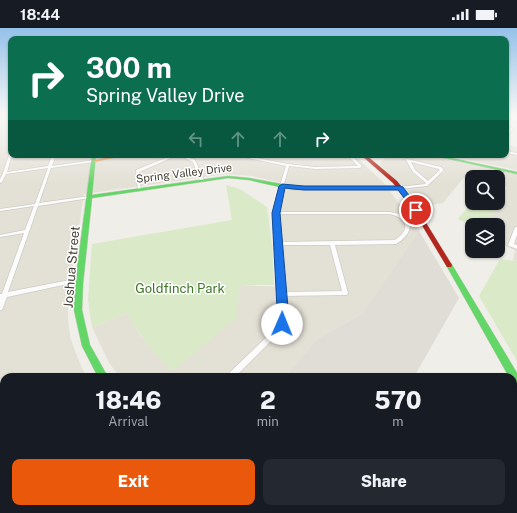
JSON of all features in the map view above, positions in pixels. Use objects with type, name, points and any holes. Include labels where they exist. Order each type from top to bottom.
[{"type":"street","points":[[0,182],[5,173],[10,158]]},
{"type":"street","points":[[0,308],[2,296],[37,205],[53,158]]},
{"type":"street","points":[[5,173],[50,167],[94,158]]},
{"type":"street","name":"Joshua Street","points":[[94,158],[78,310],[86,346],[101,373]]},
{"type":"street","points":[[139,190],[137,171],[169,158]]},
{"type":"street","points":[[185,158],[194,162],[202,180]]},
{"type":"street","points":[[252,158],[288,165],[315,168],[359,167],[360,166],[352,158]]},
{"type":"street","points":[[366,158],[400,188],[410,201],[428,229],[512,373]]},
{"type":"street","points":[[446,158],[517,173]]},
{"type":"street","points":[[400,188],[424,186],[429,183],[442,169],[408,160]]},
{"type":"street","points":[[408,160],[414,172],[429,183]]},
{"type":"street","points":[[234,373],[279,329],[282,324],[282,294],[276,213],[288,165]]},
{"type":"street","name":"Spring Valley Drive","points":[[90,197],[219,178],[239,178],[282,186],[304,188],[400,188]]},
{"type":"street","points":[[0,210],[90,197]]},
{"type":"street","points":[[276,213],[390,213],[401,216],[408,227],[408,232],[405,236],[396,242],[278,244]]},
{"type":"street","points":[[517,228],[511,245],[517,247]]},
{"type":"street","points":[[0,236],[27,231]]},
{"type":"street","points":[[282,294],[345,293],[332,243]]},
{"type":"street","points":[[2,296],[80,280]]},
{"type":"shaded area","points":[[0,139],[8,139],[8,158],[357,158],[384,183],[419,231],[362,314],[317,339],[288,373],[117,373],[109,363],[92,327],[127,313],[141,337],[239,285],[285,287],[279,214],[287,184],[252,176],[226,174],[84,194],[68,298],[68,318],[70,337],[84,373],[0,373]]},
{"type":"shaded area","points":[[509,146],[517,147],[517,170],[459,158],[509,158]]},
{"type":"shaded area","points":[[385,158],[439,158],[494,170],[465,170],[465,176],[443,203],[423,206],[379,164]]},
{"type":"shaded area","points":[[505,172],[517,175],[517,261],[513,260],[515,250],[505,246],[505,218],[490,218],[494,210],[505,210],[505,191],[507,187],[505,186]]},
{"type":"shaded area","points":[[419,231],[459,298],[416,373],[288,373],[317,339],[362,314]]},
{"type":"green space","name":"Goldfinch Park","points":[[226,185],[240,189],[267,207],[272,244],[274,285],[239,285],[237,317],[173,371],[147,344],[127,313],[92,327],[88,300],[92,244],[232,220]]},
{"type":"green space","points":[[465,210],[495,210],[491,218],[465,218],[465,222],[458,219]]},
{"type":"green space","points":[[500,259],[517,261],[517,361],[479,296]]},
{"type":"traffic: fast","points":[[94,158],[79,284],[78,310],[86,346],[101,373]]},
{"type":"traffic: fast","points":[[446,158],[517,173]]},
{"type":"traffic: fast","points":[[90,197],[228,177],[249,179],[293,188],[400,188]]},
{"type":"traffic: fast","points":[[449,265],[512,373]]},
{"type":"traffic: slow","points":[[94,161],[109,158]]},
{"type":"traffic: jam","points":[[367,158],[395,182],[410,201],[449,265]]},
{"type":"route","points":[[282,324],[283,308],[276,213],[282,186],[293,188],[400,188],[416,210]]}]
